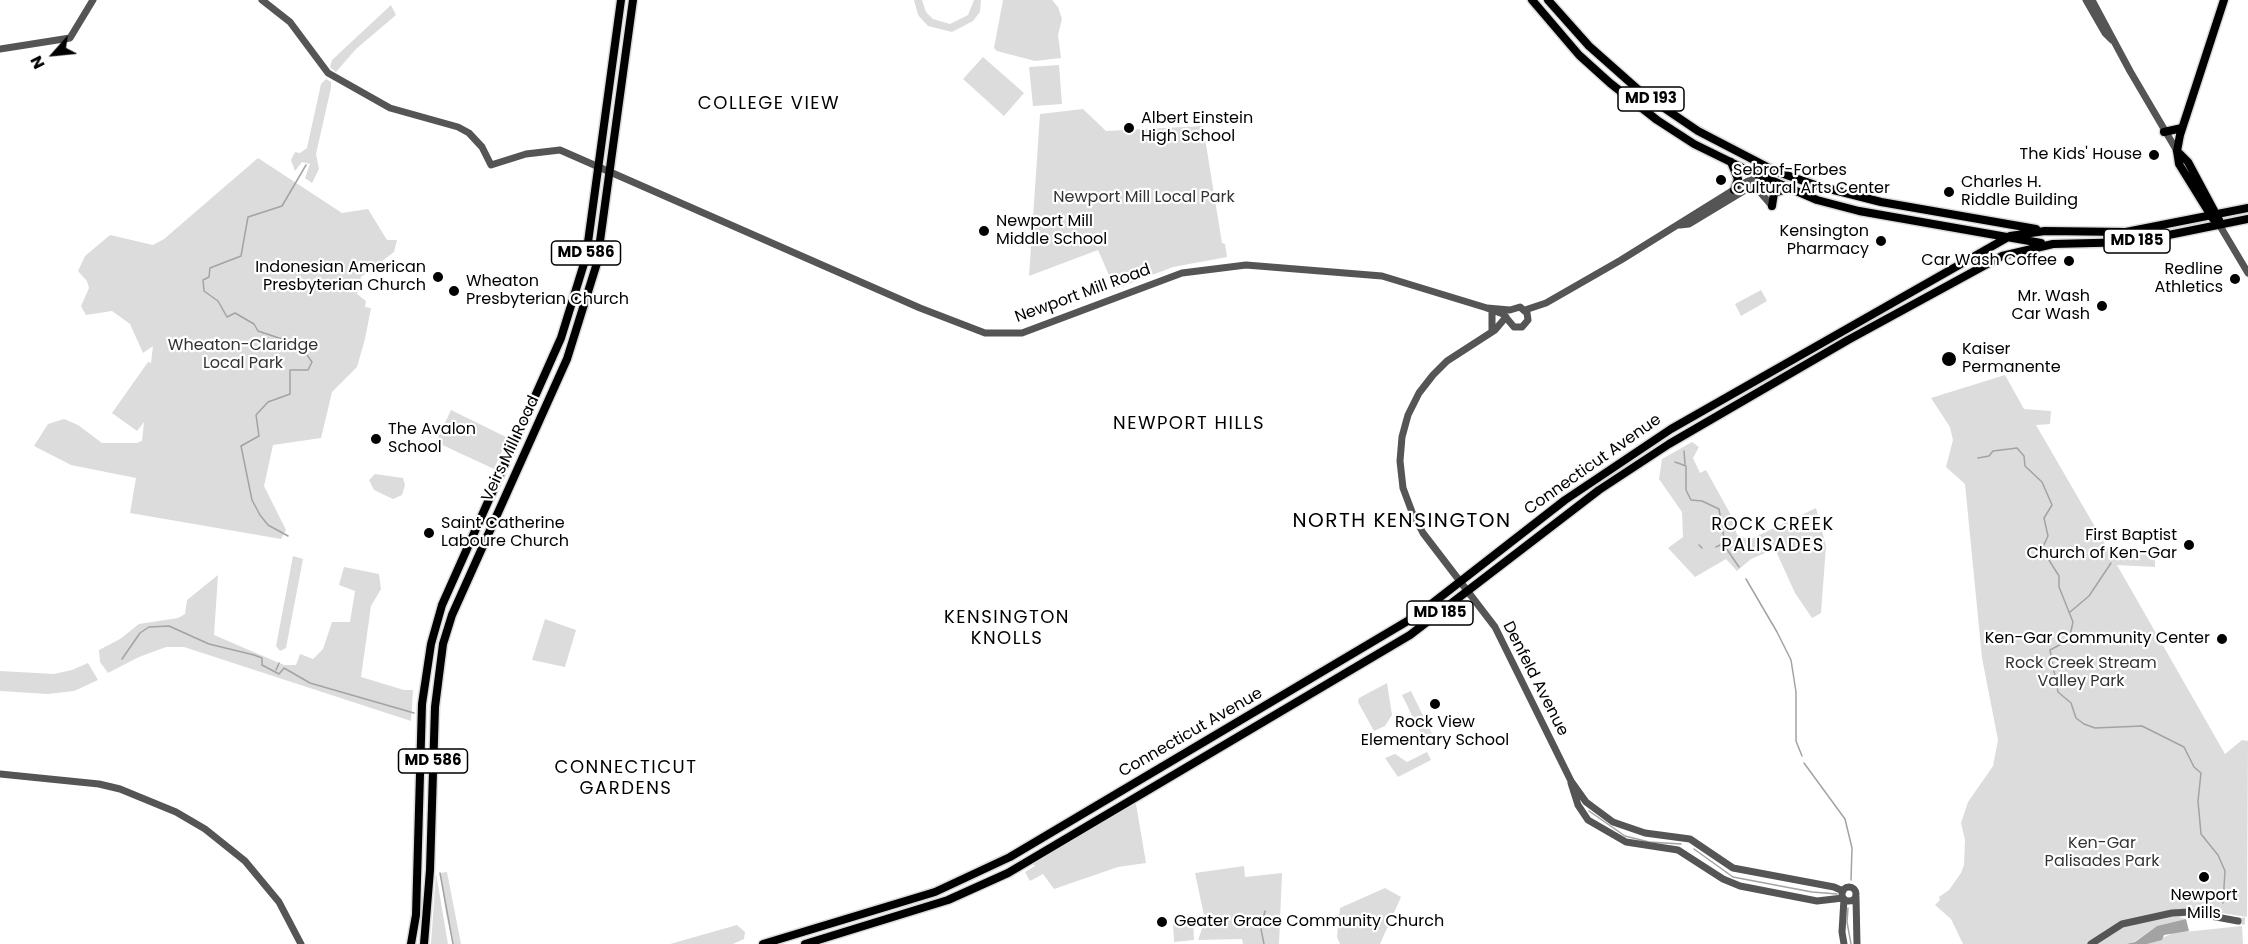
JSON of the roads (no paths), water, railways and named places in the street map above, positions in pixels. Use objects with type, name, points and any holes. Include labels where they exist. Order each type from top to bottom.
[{"type":"main road","name":"Veirs Mill Road","points":[[411,944],[416,915],[422,704],[431,644],[442,606],[561,338],[586,257],[621,0]]},
{"type":"main road","name":"Veirs Mill Road","points":[[424,944],[430,870],[435,707],[443,644],[452,615],[567,359],[597,263],[633,0]]},
{"type":"main road","name":"MD 193","points":[[1532,0],[1579,54],[1610,83],[1657,120],[1730,162],[1786,189],[1817,200],[1867,212],[2005,238],[2053,244]]},
{"type":"main road","name":"MD 193","points":[[1548,0],[1589,46],[1642,93],[1698,131],[1775,171],[1818,186],[1881,202],[2045,231]]},
{"type":"main road","points":[[2220,226],[2188,162],[2178,151],[2182,128],[2224,0]]},
{"type":"main road","points":[[2164,132],[2182,128]]},
{"type":"main road","points":[[1730,162],[1738,179],[1734,190]]},
{"type":"main road","points":[[1772,206],[1774,194],[1786,189]]},
{"type":"main road","name":"Connecticut Avenue","points":[[763,944],[935,892],[987,869],[1374,642],[1461,582],[1538,520],[1663,434],[2005,238],[2016,234],[2045,231],[2126,232],[2248,208]]},
{"type":"main road","name":"Connecticut Avenue","points":[[805,944],[940,903],[1008,873],[1390,647],[1468,591],[1599,490],[1669,444],[1848,340],[2002,256],[2053,244],[2124,243],[2248,219]]},
{"type":"main road","points":[[1663,434],[1669,444]]},
{"type":"street","points":[[0,49],[70,38],[93,0]]},
{"type":"street","name":"Newport Mill Road","points":[[262,0],[290,22],[328,73],[390,108],[458,127],[469,133],[483,147],[491,165],[539,152],[560,150],[599,165],[925,310],[985,333],[1022,333],[1172,276],[1209,267],[1246,265],[1382,276],[1509,318]]},
{"type":"street","points":[[2086,0],[2105,33],[2113,41]]},
{"type":"street","points":[[2092,0],[2164,132],[2178,151]]},
{"type":"street","points":[[1527,313],[1517,307],[1509,318],[1519,328],[1524,325],[1527,313],[1680,225],[1734,190],[1775,171]]},
{"type":"street","points":[[1680,225],[1689,224],[1748,189],[1762,177]]},
{"type":"street","points":[[1748,189],[1753,188],[1759,191],[1772,206]]},
{"type":"street","points":[[2220,226],[2248,273]]},
{"type":"street","points":[[1490,310],[1494,331]]},
{"type":"street","name":"Denfeld Avenue","points":[[1509,318],[1494,331],[1447,361],[1419,393],[1402,437],[1400,461],[1403,488],[1412,512],[1424,533],[1501,638],[1571,781],[1586,802],[1613,822],[1645,833],[1690,839],[1733,868],[1834,887],[1843,896]]},
{"type":"street","points":[[0,774],[99,784],[120,789],[176,812],[205,829],[245,861],[279,902],[301,944]]},
{"type":"street","name":"Denfeld Avenue","points":[[1571,781],[1578,806],[1588,820],[1626,842],[1678,850],[1723,879],[1740,886],[1817,901],[1843,896]]},
{"type":"street","points":[[1844,944],[1843,896],[1847,887],[1856,892],[1857,944]]},
{"type":"street","points":[[1843,896],[1849,902],[1856,897]]},
{"type":"street","points":[[2091,944],[2122,924],[2172,912],[2189,912],[2238,921]]},
{"type":"waterway","points":[[288,536],[268,525],[252,500],[241,446],[259,436],[256,415],[268,402],[290,394],[290,370],[308,370],[312,362],[300,345],[258,331],[254,324],[235,313],[227,317],[218,301],[204,291],[203,280],[209,277],[210,268],[241,256],[248,217],[282,206],[306,165]]},
{"type":"waterway","points":[[1978,458],[1989,456],[1993,451],[2017,448],[2024,456],[2025,466],[2042,482],[2052,505],[2044,518],[2048,536],[2042,549],[2059,576],[2059,587],[2073,622],[2069,640],[2050,650],[2058,692],[2071,703],[2076,718],[2084,724],[2095,728],[2142,726],[2184,747],[2194,767],[2201,773],[2198,801],[2201,834],[2218,855],[2225,871],[2223,903]]},
{"type":"waterway","points":[[1684,451],[1685,464]]},
{"type":"waterway","points":[[1675,462],[1686,466],[1686,490],[1691,500],[1702,501],[1719,509],[1724,538],[1720,545]]},
{"type":"waterway","points":[[1699,545],[1702,548]]},
{"type":"waterway","points":[[1716,547],[1720,545],[1723,550],[1726,548],[1739,567]]},
{"type":"waterway","points":[[2070,612],[2089,596],[2111,563]]},
{"type":"waterway","points":[[1746,579],[1791,660],[1796,692],[1796,741],[1802,756]]},
{"type":"waterway","points":[[122,659],[140,633],[149,627],[169,626],[209,644],[262,658],[262,665],[279,674],[284,668],[310,683],[414,713]]},
{"type":"waterway","points":[[276,670],[279,663]]},
{"type":"waterway","points":[[1804,763],[1845,819],[1852,848],[1851,880]]},
{"type":"waterway","points":[[1589,811],[1625,836],[1649,842],[1681,844]]},
{"type":"waterway","points":[[1694,849],[1733,877],[1812,892],[1837,894]]},
{"type":"waterway","points":[[440,873],[453,944]]},
{"type":"waterway","points":[[1848,908],[1847,922],[1851,944]]},
{"type":"waterway","points":[[1264,944],[1261,929],[1265,911]]},
{"type":"tunnel","points":[[2238,921],[2248,921]]},
{"type":"place","name":"Albert Einstein High School","points":[[1129,128]]},
{"type":"place","name":"The Kids' House","points":[[2154,155]]},
{"type":"place","name":"Sebrof-Forbes Cultural Arts Center","points":[[1721,180]]},
{"type":"place","name":"Charles H. Riddle Building","points":[[1949,192]]},
{"type":"place","name":"Newport Mill Middle School","points":[[984,231]]},
{"type":"place","name":"Kensington Pharmacy","points":[[1881,241]]},
{"type":"place","name":"Car Wash Coffee","points":[[2069,261]]},
{"type":"place","name":"Indonesian American Presbyterian Church","points":[[438,277]]},
{"type":"place","name":"Redline Athletics","points":[[2235,279]]},
{"type":"place","name":"Wheaton Presbyterian Church","points":[[454,291]]},
{"type":"place","name":"Mr. Wash Car Wash","points":[[2102,306]]},
{"type":"place","name":"Kaiser Permanente","points":[[1949,359]]},
{"type":"place","name":"The Avalon School","points":[[376,439]]},
{"type":"place","name":"Saint Catherine Laboure Church","points":[[429,533]]},
{"type":"place","name":"First Baptist Church of Ken-Gar","points":[[2189,545]]},
{"type":"place","name":"Ken-Gar Community Center","points":[[2222,639]]},
{"type":"place","name":"Rock View Elementary School","points":[[1435,704]]},
{"type":"place","name":"Newport Mills","points":[[2204,877]]},
{"type":"place","name":"Geater Grace Community Church","points":[[1162,922]]},
{"type":"district","name":"COLLEGE VIEW","points":[[769,104]]},
{"type":"district","name":"NEWPORT HILLS","points":[[1189,424]]},
{"type":"district","name":"NORTH KENSINGTON","points":[[1402,522]]},
{"type":"district","name":"ROCK CREEK PALISADES","points":[[1773,535]]},
{"type":"district","name":"KENSINGTON KNOLLS","points":[[1007,628]]},
{"type":"district","name":"CONNECTICUT GARDENS","points":[[626,778]]},
{"type":"park label","name":"Newport Mill Local Park","points":[[1144,198]]},
{"type":"park label","name":"Wheaton-Claridge Local Park","points":[[243,355]]},
{"type":"park label","name":"Rock Creek Stream Valley Park","points":[[2081,673]]},
{"type":"park label","name":"Ken-Gar Palisades Park","points":[[2102,853]]}]
